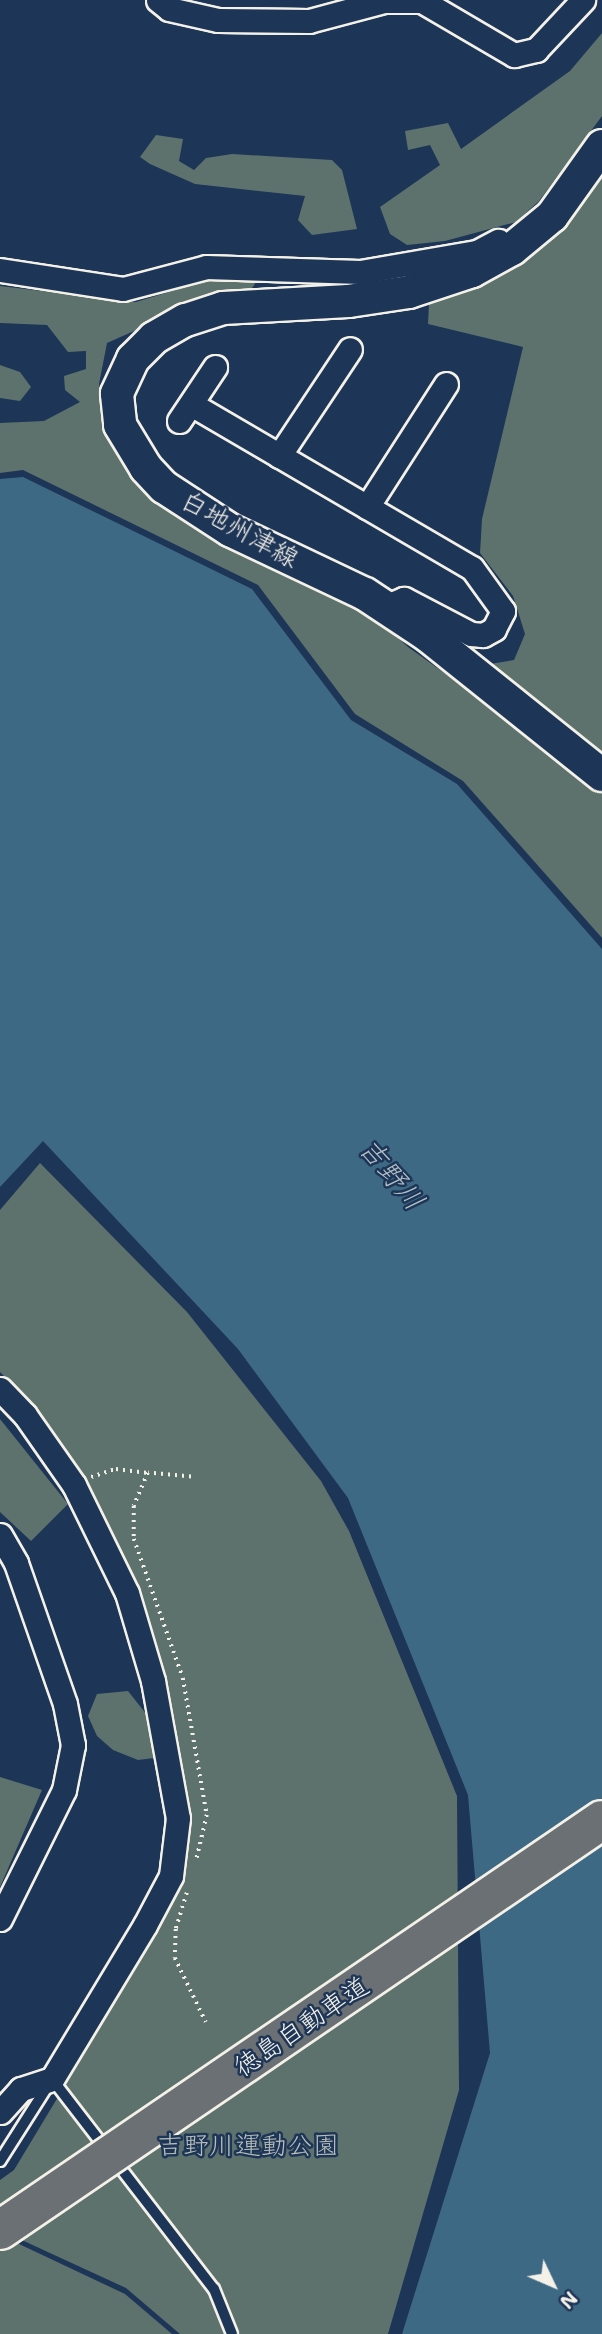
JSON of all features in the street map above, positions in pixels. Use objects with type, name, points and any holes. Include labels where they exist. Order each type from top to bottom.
[{"type":"highway","name":"徳島自動車道","points":[[0,2230],[602,1820]]},
{"type":"main road","name":"白地州津線","points":[[602,146],[552,216],[524,240],[472,271],[409,292],[348,301],[223,308],[185,320],[154,338],[133,359],[117,394],[120,425],[146,468],[164,486],[230,530],[384,607],[602,775]]},
{"type":"street","points":[[158,0],[169,9],[218,20],[309,21],[384,2],[423,0],[514,55],[536,50],[583,0]]},
{"type":"street","points":[[0,270],[123,289],[206,267],[360,272],[477,252],[512,234],[524,240]]},
{"type":"street","points":[[279,456],[350,348]]},
{"type":"street","points":[[215,366],[185,413],[279,456],[472,569],[503,611],[494,629],[483,635],[471,634],[404,600],[384,607]]},
{"type":"street","points":[[367,507],[447,384]]},
{"type":"street","points":[[0,1389],[25,1415],[74,1485],[105,1540],[131,1604],[156,1695],[178,1818],[174,1864],[158,1904],[52,2079],[21,2089],[0,2112]]},
{"type":"street","points":[[0,1535],[21,1576],[65,1704],[73,1745],[64,1790],[0,1919]]},
{"type":"lane","points":[[0,2161],[52,2079],[214,2290],[232,2334]]},
{"type":"path","points":[[74,1485],[116,1469],[148,1473]]},
{"type":"path","points":[[183,1915],[176,1929],[175,1958],[206,2022]]},
{"type":"green space","points":[[602,33],[602,116],[539,201],[516,222],[445,241],[407,245],[390,234],[380,207],[440,165],[430,145],[408,150],[405,131],[448,123],[461,149],[570,71]]},
{"type":"green space","points":[[156,135],[183,139],[179,161],[194,170],[206,158],[232,154],[332,160],[342,170],[357,229],[312,235],[298,220],[305,196],[195,184],[150,164],[140,157]]},
{"type":"green space","points":[[602,161],[602,758],[490,664],[514,660],[525,634],[513,596],[480,553],[482,519],[523,347],[428,324],[429,304],[578,200]]},
{"type":"green space","points":[[235,272],[252,278],[255,284],[249,292],[170,315],[107,343],[99,384],[113,446],[147,488],[373,615],[408,647],[602,786],[602,938],[463,781],[355,714],[258,585],[23,470],[0,473],[0,423],[44,421],[80,402],[65,390],[64,376],[86,369],[86,351],[68,352],[47,325],[0,323],[0,286],[136,302]]},
{"type":"green space","points":[[0,365],[20,372],[31,387],[20,401],[0,398]]},
{"type":"green space","name":"吉野川運動公園","points":[[40,1163],[187,1312],[321,1481],[349,1531],[457,1796],[459,2090],[388,2334],[180,2334],[126,2288],[0,2230],[0,2180],[14,2170],[143,1956],[184,1843],[100,1516],[31,1403],[0,1372],[0,1210]]},
{"type":"green space","points":[[0,1419],[68,1504],[31,1541],[0,1512]]},
{"type":"green space","points":[[128,1691],[147,1715],[154,1758],[138,1760],[113,1750],[97,1736],[88,1716],[97,1694]]},
{"type":"green space","points":[[0,1777],[42,1790],[0,1887]]},
{"type":"green space","points":[[0,2235],[125,2294],[172,2334],[0,2334]]},
{"type":"water","name":"吉野川","points":[[23,477],[252,589],[351,720],[457,784],[602,949],[602,2334],[402,2334],[490,2053],[468,1795],[348,1498],[238,1349],[43,1141],[0,1187],[0,479]]}]
